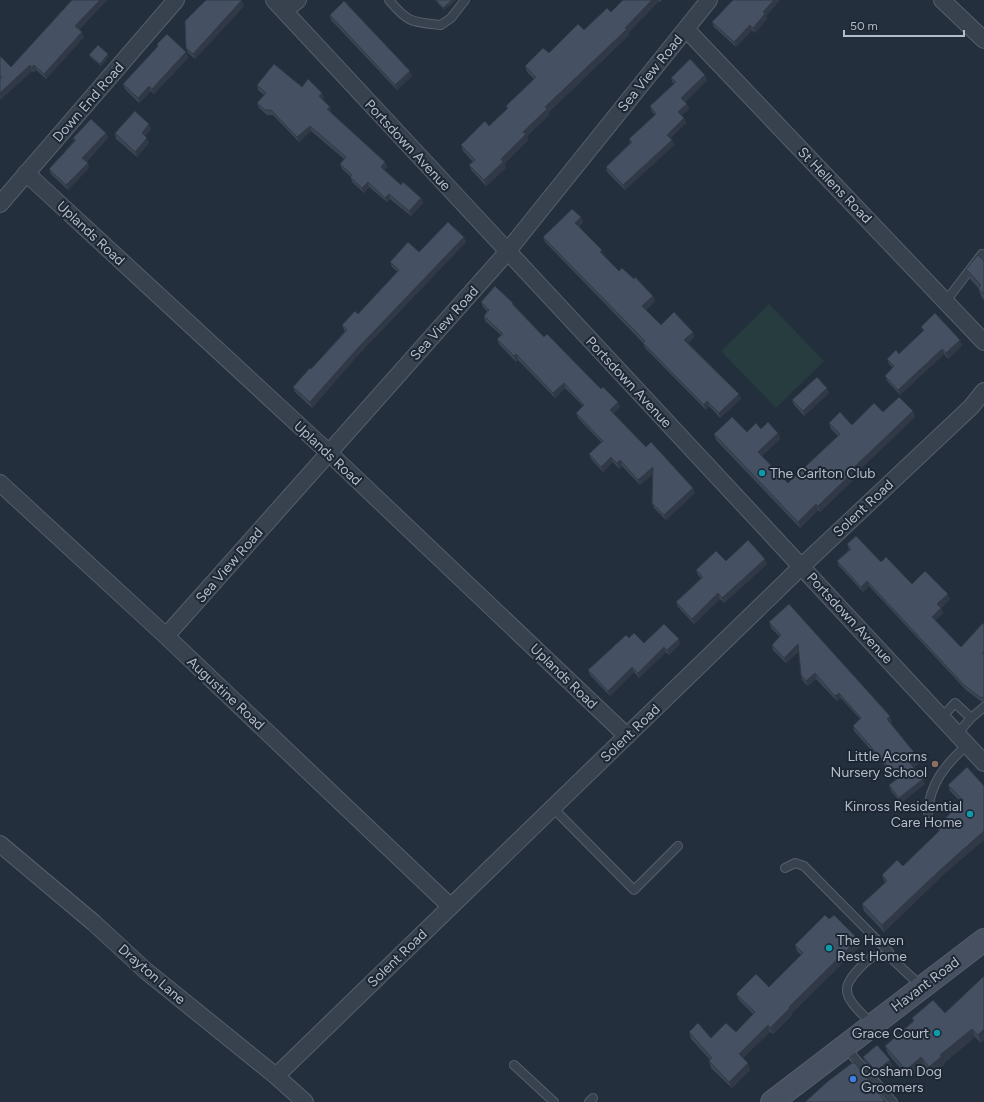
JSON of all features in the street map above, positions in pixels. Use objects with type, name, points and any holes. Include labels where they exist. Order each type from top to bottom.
[{"type":"street","name":"Down End Road","points":[[0,204],[176,0]]},
{"type":"street","points":[[279,5],[298,0]]},
{"type":"street","name":"Sea View Road","points":[[166,636],[507,252],[709,0]]},
{"type":"street","points":[[942,0],[984,40]]},
{"type":"street","name":"Portsdown Avenue","points":[[279,5],[507,252],[802,566],[984,763]]},
{"type":"street","name":"St Hellens Road","points":[[686,29],[984,342]]},
{"type":"street","name":"Uplands Road","points":[[26,174],[328,452],[627,736]]},
{"type":"street","name":"Solent Road","points":[[276,1076],[802,566],[971,407],[984,391]]},
{"type":"street","name":"Augustine Road","points":[[0,483],[166,636],[450,906]]},
{"type":"street","name":"Drayton Lane","points":[[0,844],[94,923],[146,971],[276,1076],[304,1102]]},
{"type":"street","name":"Havant Road","points":[[772,1102],[984,940]]},
{"type":"lane","points":[[389,0],[402,16],[411,22],[441,25],[451,18],[465,0]]},
{"type":"lane","points":[[946,301],[982,254],[984,256]]},
{"type":"lane","points":[[942,717],[955,703],[971,718]]},
{"type":"lane","points":[[928,813],[928,803],[934,784],[952,758],[971,718],[984,707]]},
{"type":"lane","points":[[553,808],[634,890],[678,846]]},
{"type":"lane","points":[[785,868],[795,863],[804,866],[889,952],[891,958],[922,986]]},
{"type":"lane","points":[[873,1024],[852,1002],[846,990],[849,979],[872,958],[880,956],[891,958]]},
{"type":"lane","points":[[844,1046],[893,1102]]},
{"type":"lane","points":[[514,1065],[554,1102]]},
{"type":"green space","points":[[769,304],[824,361],[776,408],[721,351]]},
{"type":"building","points":[[72,0],[100,0],[75,26],[82,32],[44,74],[34,65],[32,67],[30,65],[0,93],[0,79],[2,77],[0,75],[0,56],[11,67]]},
{"type":"building","points":[[206,0],[242,0],[193,54],[186,48],[185,21]]},
{"type":"building","points":[[436,0],[452,0],[443,8]]},
{"type":"building","points":[[623,0],[652,0],[625,28],[627,29],[545,107],[547,109],[523,132],[526,134],[501,159],[503,162],[484,180],[469,165],[475,160],[461,145],[485,121],[489,126],[508,108],[506,106],[536,77],[525,66],[543,48],[549,53],[578,24],[584,30],[607,8],[611,12]]},
{"type":"building","points":[[733,0],[774,0],[763,12],[765,14],[753,28],[750,25],[734,42],[712,22]]},
{"type":"building","points":[[344,1],[410,71],[395,85],[330,15]]},
{"type":"building","points":[[167,34],[186,52],[152,89],[149,86],[138,98],[123,84]]},
{"type":"building","points":[[98,45],[108,54],[100,64],[89,55]]},
{"type":"building","points":[[690,59],[705,75],[681,98],[687,104],[678,112],[684,118],[667,135],[672,140],[623,185],[606,167],[632,142],[629,139],[656,114],[650,106],[676,82],[671,78]]},
{"type":"building","points":[[274,64],[302,87],[308,79],[322,93],[319,96],[330,107],[327,109],[385,162],[381,167],[401,185],[403,182],[421,198],[409,211],[389,194],[385,198],[368,182],[362,188],[350,177],[352,175],[340,164],[346,157],[310,126],[297,137],[271,110],[265,110],[257,103],[266,93],[257,85]]},
{"type":"building","points":[[135,111],[149,124],[142,133],[147,138],[135,152],[115,133]]},
{"type":"building","points":[[91,119],[106,133],[82,158],[88,163],[66,185],[49,169],[76,140],[73,138]]},
{"type":"building","points":[[572,209],[581,217],[575,223],[602,250],[600,252],[619,271],[622,268],[634,279],[635,277],[653,296],[642,306],[661,325],[674,312],[693,332],[684,340],[739,394],[719,413],[707,401],[704,405],[643,343],[645,341],[543,237]]},
{"type":"building","points":[[448,222],[464,237],[356,350],[310,402],[293,387],[347,330],[342,325],[355,311],[358,314],[399,270],[390,262],[408,242],[419,252]]},
{"type":"building","points":[[978,255],[984,261],[984,294],[978,288],[981,285],[966,269]]},
{"type":"building","points":[[495,286],[513,303],[512,304],[544,337],[547,334],[601,389],[603,387],[618,402],[610,410],[646,447],[651,442],[693,488],[664,515],[652,503],[653,467],[638,480],[620,460],[617,463],[611,457],[601,467],[589,454],[603,441],[576,413],[584,405],[564,383],[553,393],[516,354],[514,356],[497,339],[503,334],[484,316],[489,310],[481,302]]},
{"type":"building","points":[[935,313],[960,340],[946,353],[942,349],[898,390],[885,376],[894,366],[887,359],[896,350],[899,354],[924,330],[921,327]]},
{"type":"building","points":[[817,377],[827,388],[803,411],[792,400]]},
{"type":"building","points":[[899,397],[913,411],[849,472],[851,474],[818,506],[816,504],[798,522],[714,434],[732,417],[747,432],[756,423],[761,429],[768,422],[778,433],[758,452],[788,483],[840,434],[829,423],[840,412],[852,425],[874,403],[883,412]]},
{"type":"building","points":[[856,536],[881,562],[886,557],[912,584],[925,571],[948,594],[937,604],[941,608],[932,617],[961,647],[983,623],[984,651],[982,653],[984,654],[984,698],[980,697],[964,685],[867,581],[861,587],[837,561],[851,549],[847,544]]},
{"type":"building","points":[[748,540],[765,559],[722,598],[718,593],[692,619],[676,602],[703,577],[696,570],[716,551],[726,561]]},
{"type":"building","points":[[789,604],[890,716],[887,719],[918,757],[910,763],[923,779],[899,798],[889,785],[897,779],[853,726],[861,718],[839,693],[835,696],[815,673],[806,681],[801,675],[798,644],[784,658],[772,645],[781,635],[769,622]]},
{"type":"building","points":[[664,624],[679,639],[667,650],[664,647],[638,673],[632,667],[608,691],[588,670],[626,635],[629,638],[634,633],[644,643]]},
{"type":"building","points":[[967,767],[984,786],[984,831],[882,925],[862,904],[887,881],[882,875],[897,860],[903,866],[940,830],[937,827],[963,800],[948,785]]},
{"type":"building","points":[[825,915],[829,919],[834,915],[858,939],[789,1007],[790,1008],[770,1028],[768,1025],[739,1054],[748,1063],[729,1082],[709,1061],[712,1058],[689,1032],[698,1023],[711,1038],[726,1023],[736,1032],[755,1012],[736,994],[756,974],[769,987],[803,953],[795,945]]},
{"type":"building","points":[[984,976],[984,1029],[978,1035],[972,1029],[940,1055],[942,1056],[929,1067],[921,1057],[906,1070],[885,1046],[914,1021],[912,1018],[933,1000],[945,1013]]},
{"type":"building","points":[[877,1045],[890,1060],[876,1071],[863,1057]]},
{"type":"building","points":[[852,1063],[855,1063],[885,1101],[805,1102],[827,1082]]},
{"type":"place","name":"The Carlton Club","points":[[762,473]]},
{"type":"place","name":"Little Acorns Nursery School","points":[[935,764]]},
{"type":"place","name":"Kinross Residential Care Home","points":[[970,814]]},
{"type":"place","name":"The Haven Rest Home","points":[[829,948]]},
{"type":"place","name":"Grace Court","points":[[937,1033]]},
{"type":"place","name":"Cosham Dog Groomers","points":[[853,1079]]}]
